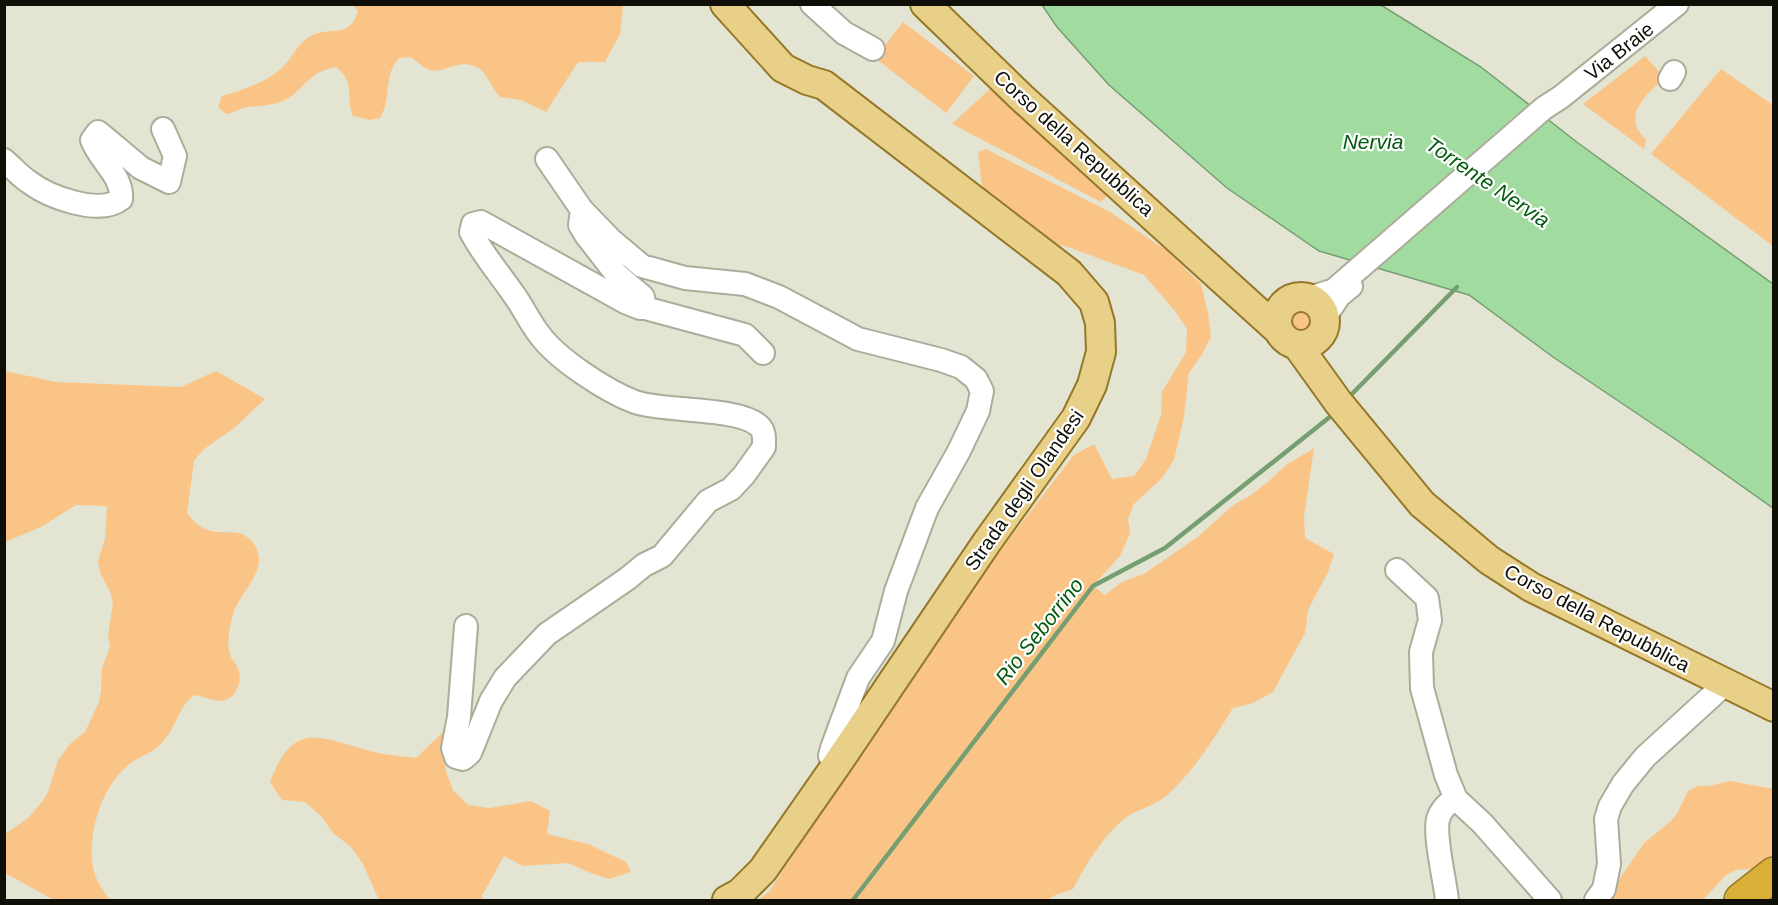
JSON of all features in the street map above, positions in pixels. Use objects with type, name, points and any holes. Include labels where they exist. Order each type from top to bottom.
[{"type":"highway","points":[[1741,900],[1773,874]]},
{"type":"main road","name":"Strada degli Olandesi","points":[[725,4],[783,68],[807,80],[824,85],[1069,273],[1094,302],[1100,323],[1101,352],[1092,385],[1076,418],[987,542],[837,764],[762,870],[740,893],[727,900]]},
{"type":"main road","name":"Corso della Repubblica","points":[[925,4],[1021,97],[1288,338],[1422,504],[1489,560],[1531,587],[1773,707]]},
{"type":"main road","name":"Corso della Repubblica","points":[[1224,280],[1322,305],[1338,402]]},
{"type":"main road","points":[[1285,303],[1322,305],[1321,335],[1310,344],[1288,338],[1278,316],[1285,303]]},
{"type":"street","points":[[812,4],[844,33],[873,50]]},
{"type":"street","name":"Via Braie","points":[[1322,305],[1551,107],[1677,4]]},
{"type":"street","points":[[4,160],[29,183],[55,197],[101,206],[114,205],[121,199],[122,189],[96,152],[92,140],[95,135],[98,132],[141,168],[169,182],[175,156],[163,129]]},
{"type":"street","points":[[547,159],[582,210],[611,240],[642,266],[686,278],[745,284],[779,297],[858,339],[961,367],[976,379],[982,391],[978,411],[927,508],[896,591],[883,641],[858,678],[830,756],[837,764]]},
{"type":"street","points":[[582,210],[580,225],[586,235],[617,275],[644,297],[645,308]]},
{"type":"street","points":[[466,626],[459,717],[453,748],[456,758],[463,759],[470,753],[491,701],[505,678],[540,641],[644,565],[662,556],[708,501],[731,489],[744,476],[764,447],[762,430],[759,425],[749,420],[637,403],[610,391],[579,371],[540,335],[522,304],[471,232],[471,226],[475,222],[484,223],[625,302],[640,308],[745,335],[763,353]]},
{"type":"street","points":[[1397,570],[1427,598],[1430,620],[1421,652],[1422,688],[1446,775],[1456,799],[1482,823],[1550,900]]},
{"type":"street","points":[[1596,900],[1604,889],[1609,864],[1606,819],[1610,806],[1623,784],[1646,757],[1725,684]]},
{"type":"street","points":[[1447,900],[1438,819],[1448,802],[1456,799]]},
{"type":"shaded area","points":[[619,4],[623,6],[620,34],[605,62],[578,62],[546,112],[521,100],[500,97],[483,72],[474,66],[460,64],[435,71],[425,68],[410,57],[399,58],[394,65],[389,79],[384,111],[380,118],[370,120],[353,116],[348,84],[336,67],[319,73],[292,96],[281,102],[245,108],[226,114],[218,107],[222,96],[253,86],[275,74],[308,37],[350,26],[358,11],[353,5]]},
{"type":"shaded area","points":[[903,22],[974,76],[946,113],[875,58]]},
{"type":"shaded area","points":[[1645,56],[1665,78],[1644,98],[1637,110],[1636,125],[1646,141],[1644,149],[1583,104]]},
{"type":"shaded area","points":[[1721,69],[1773,105],[1773,246],[1651,154]]},
{"type":"shaded area","points":[[993,86],[1112,191],[1101,202],[952,124]]},
{"type":"shaded area","points":[[986,149],[1110,212],[1166,250],[1201,284],[1211,337],[1189,373],[1184,416],[1174,460],[1162,478],[1134,504],[1128,519],[1130,533],[1120,556],[1093,586],[1105,595],[1122,582],[1144,574],[1199,536],[1232,506],[1251,495],[1286,465],[1314,448],[1304,517],[1305,538],[1334,554],[1328,572],[1308,610],[1305,633],[1273,692],[1253,703],[1233,708],[1211,743],[1176,787],[1166,796],[1125,818],[1109,833],[1073,889],[1048,900],[758,900],[769,892],[841,781],[982,574],[1074,455],[1094,444],[1112,479],[1134,476],[1146,459],[1161,415],[1162,392],[1186,352],[1187,329],[1175,311],[1144,275],[1068,247],[1046,242],[996,203],[982,186],[978,152]]},
{"type":"shaded area","points":[[1303,306],[1312,309],[1315,318],[1312,327],[1303,330],[1294,327],[1291,318],[1294,309]]},
{"type":"shaded area","points":[[5,371],[56,382],[181,387],[216,371],[265,399],[234,428],[204,449],[194,461],[187,513],[196,523],[206,529],[215,532],[232,532],[247,537],[254,544],[258,553],[257,571],[233,614],[229,634],[230,654],[239,670],[240,681],[234,695],[225,700],[213,700],[194,695],[184,706],[161,744],[127,766],[109,787],[97,815],[92,859],[94,872],[109,900],[54,900],[5,873],[5,834],[27,819],[42,802],[48,792],[58,760],[71,743],[85,732],[99,702],[102,668],[110,647],[108,636],[113,603],[100,572],[98,561],[105,539],[107,506],[76,505],[41,527],[5,542]]},
{"type":"shaded area","points":[[444,731],[449,747],[445,769],[453,790],[468,805],[490,808],[531,801],[550,811],[547,834],[588,844],[626,862],[631,872],[609,879],[568,863],[523,866],[504,856],[482,900],[379,900],[363,864],[351,847],[333,833],[321,816],[305,802],[282,800],[270,782],[279,762],[288,749],[298,741],[322,738],[376,752],[416,758]]},
{"type":"shaded area","points":[[1730,781],[1773,789],[1773,867],[1736,870],[1726,875],[1703,900],[1605,900],[1644,843],[1671,821],[1678,812],[1688,791],[1698,786]]},
{"type":"water","name":"Nervia","points":[[1042,5],[1381,5],[1481,67],[1578,143],[1773,284],[1773,508],[1553,357],[1469,295],[1319,251],[1227,188],[1109,85],[1057,27]]},
{"type":"waterway","points":[[1350,396],[1457,287]]},
{"type":"waterway","name":"Rio Seborrino","points":[[853,900],[1093,586],[1165,548],[1331,416]]},
{"type":"water label","name":"Torrente Nervia","points":[[1488,182]]}]
